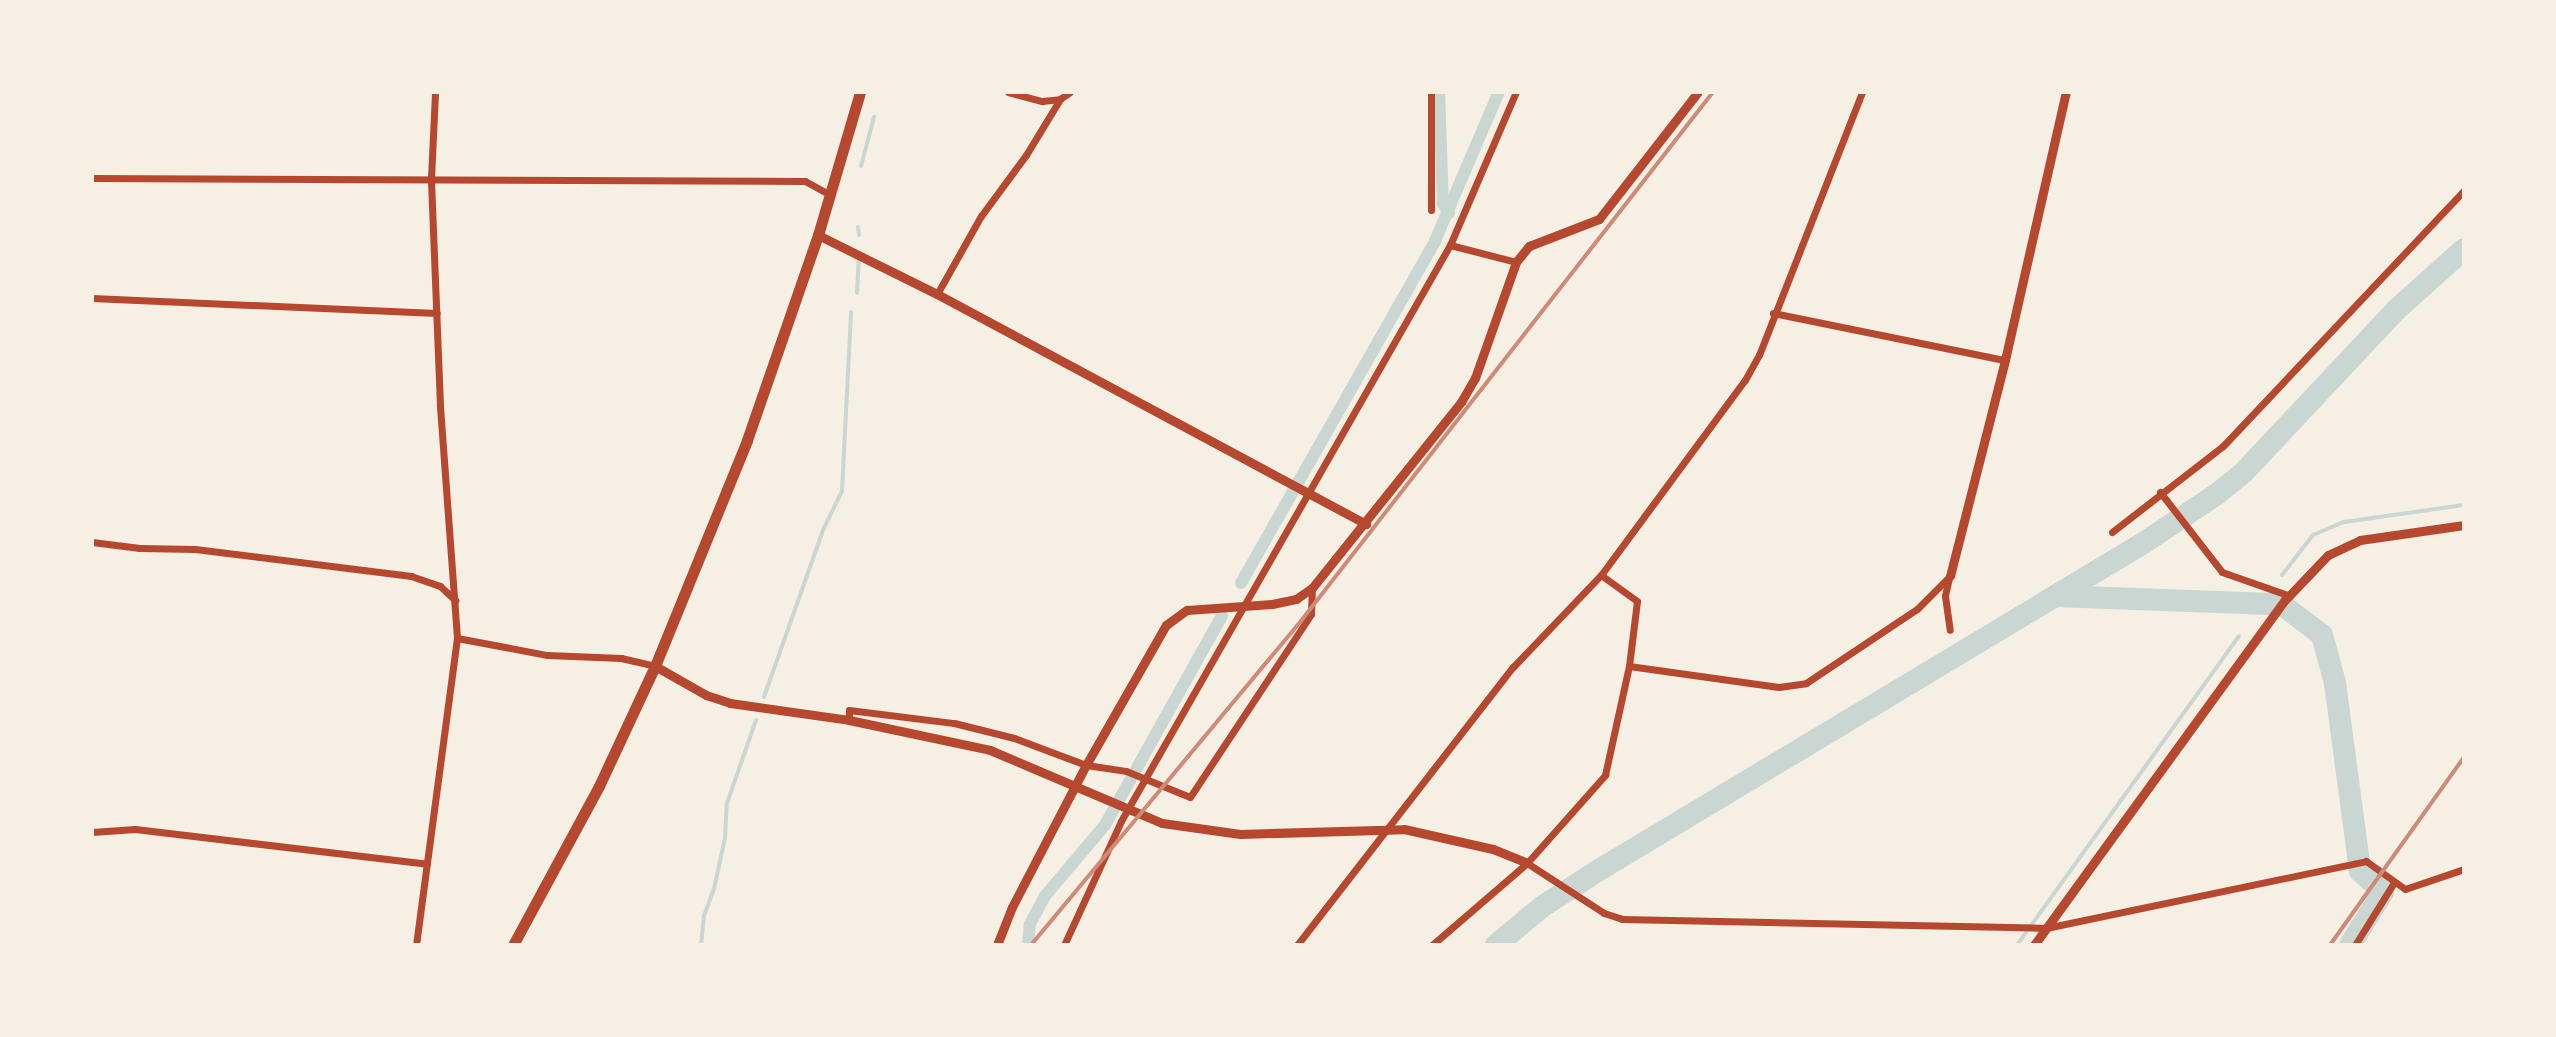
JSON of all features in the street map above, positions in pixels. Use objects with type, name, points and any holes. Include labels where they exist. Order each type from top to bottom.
[{"type":"highway","points":[[513,945],[599,786],[655,666],[747,440],[818,235],[860,92]]},
{"type":"street","points":[[416,945],[457,638],[431,178],[435,92]]},
{"type":"street","points":[[1008,92],[1042,101],[1060,99]]},
{"type":"street","points":[[937,294],[981,216],[1026,155],[1060,99],[1070,92]]},
{"type":"street","points":[[1431,92],[1431,210]]},
{"type":"street","points":[[1064,945],[1142,780],[1306,488],[1450,245],[1516,92]]},
{"type":"street","points":[[997,945],[1012,907],[1086,765],[1166,625],[1187,610],[1296,599],[1312,588],[1461,402],[1475,378],[1516,262],[1529,246],[1599,219],[1698,92]]},
{"type":"street","points":[[1297,945],[1513,667],[1601,575],[1745,380],[1759,355],[1862,92]]},
{"type":"street","points":[[1950,630],[1945,596],[2005,360],[2066,92]]},
{"type":"street","points":[[92,178],[805,181],[830,195]]},
{"type":"street","points":[[2112,532],[2223,446],[2464,190]]},
{"type":"street","points":[[818,235],[1306,488],[1366,524]]},
{"type":"street","points":[[1450,245],[1516,262]]},
{"type":"street","points":[[92,298],[437,313]]},
{"type":"street","points":[[1773,313],[2005,360]]},
{"type":"street","points":[[2162,494],[2222,572],[2287,598]]},
{"type":"street","points":[[2034,945],[2287,598],[2328,555],[2360,540],[2464,525]]},
{"type":"street","points":[[92,542],[140,548],[195,549],[411,576],[440,586],[455,600]]},
{"type":"street","points":[[1432,945],[1527,863],[1605,775],[1629,666],[1637,601],[1601,575]]},
{"type":"street","points":[[1629,666],[1779,687],[1806,683],[1917,609],[1950,576]]},
{"type":"street","points":[[849,720],[849,710],[954,723],[1014,738],[1086,765],[1126,771],[1190,797],[1311,614],[1312,588]]},
{"type":"street","points":[[457,638],[547,655],[621,658],[655,666],[706,695],[730,703],[849,720],[990,750],[1162,823],[1240,834],[1404,829],[1493,849],[1527,863],[1598,909],[1622,919],[2046,928],[2364,862],[2393,884],[2410,888],[2464,869]]},
{"type":"street","points":[[92,832],[135,829],[427,864]]},
{"type":"street","points":[[2355,945],[2393,884]]},
{"type":"waterway","points":[[1439,92],[1443,204],[1449,213]]},
{"type":"waterway","points":[[1241,583],[1435,241],[1499,92]]},
{"type":"waterway","points":[[861,166],[874,117]]},
{"type":"waterway","points":[[858,227],[859,235]]},
{"type":"waterway","points":[[1496,945],[1543,906],[1599,870],[2145,542],[2217,494],[2243,473],[2396,310],[2464,249]]},
{"type":"waterway","points":[[857,293],[859,260]]},
{"type":"waterway","points":[[764,697],[824,528],[842,491],[851,312]]},
{"type":"waterway","points":[[2282,575],[2313,535],[2344,522],[2464,505]]},
{"type":"waterway","points":[[2055,596],[2272,604],[2285,607],[2322,635],[2335,683],[2360,871],[2383,892],[2350,945]]},
{"type":"waterway","points":[[1028,945],[1030,924],[1045,896],[1105,825],[1222,616]]},
{"type":"waterway","points":[[2017,945],[2239,636]]},
{"type":"waterway","points":[[701,945],[704,916],[714,889],[725,838],[727,803],[756,720]]},
{"type":"railway","points":[[1031,945],[1297,626],[1713,92]]},
{"type":"railway","points":[[2330,945],[2464,757]]}]
